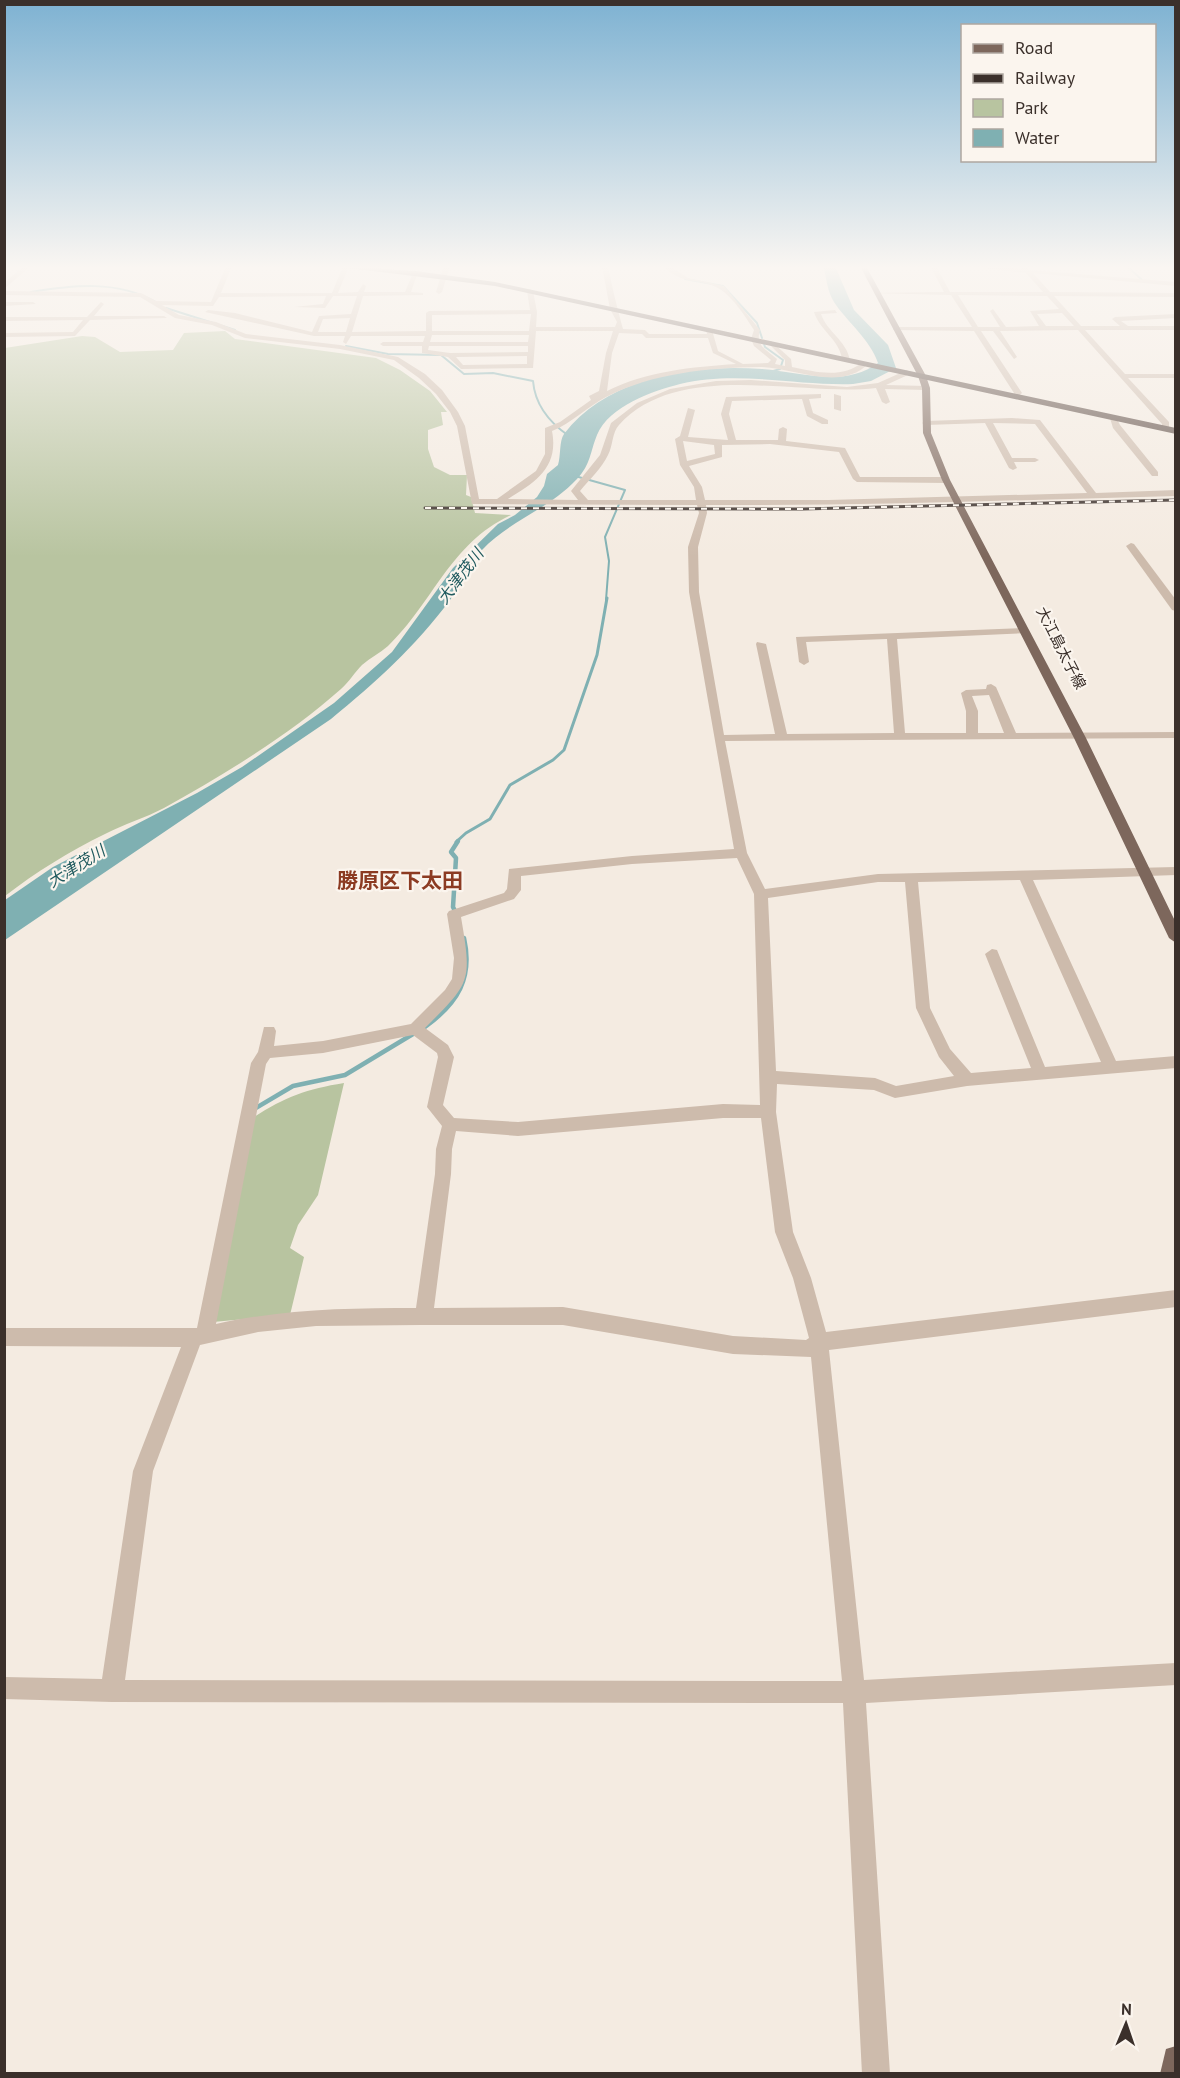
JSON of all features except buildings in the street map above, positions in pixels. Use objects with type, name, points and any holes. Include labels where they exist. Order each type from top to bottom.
[{"type":"highway","points":[[862,363],[1176,430]]},
{"type":"main road","name":"大江島太子線","points":[[915,363],[926,388],[927,433],[946,480],[1080,738],[1146,871],[1176,938]]},
{"type":"main road","points":[[1173,2073],[1176,2059]]},
{"type":"street","points":[[403,363],[439,392],[461,426],[474,501],[702,503],[957,500],[1176,494]]},
{"type":"street","points":[[457,363],[461,367],[530,366],[531,363]]},
{"type":"street","points":[[564,423],[577,409],[603,392],[607,363]]},
{"type":"street","points":[[739,363],[745,366]]},
{"type":"street","points":[[788,369],[789,363]]},
{"type":"street","points":[[998,363],[1018,393],[1016,396]]},
{"type":"street","points":[[1111,363],[1166,424],[1165,428]]},
{"type":"street","points":[[500,501],[536,476],[550,459],[552,449],[548,430],[564,423],[606,394],[653,375],[691,369],[770,365],[788,369],[854,373],[867,364]]},
{"type":"street","points":[[732,441],[725,414],[729,399],[837,396],[880,386],[904,372]]},
{"type":"street","points":[[1123,376],[1176,376]]},
{"type":"street","points":[[585,502],[575,491],[604,455],[614,425],[639,405],[673,391],[716,383],[776,383],[833,389],[880,386],[926,388]]},
{"type":"street","points":[[880,386],[886,402]]},
{"type":"street","points":[[805,396],[810,414],[825,422]]},
{"type":"street","points":[[837,396],[838,409]]},
{"type":"street","points":[[684,438],[692,410]]},
{"type":"street","points":[[1112,417],[1116,426],[1155,474]]},
{"type":"street","points":[[988,421],[1013,468]]},
{"type":"street","points":[[926,423],[1037,422],[1094,496]]},
{"type":"street","points":[[782,443],[783,429]]},
{"type":"street","points":[[876,2073],[854,1692],[819,1342],[802,1278],[784,1232],[768,1112],[769,1077],[761,894],[741,853],[718,738],[694,592],[693,547],[704,513],[698,487],[684,465],[678,439],[718,444],[732,441],[782,443],[842,450],[857,479],[946,480]]},
{"type":"street","points":[[684,465],[719,455],[718,444]]},
{"type":"street","points":[[1009,460],[1035,460]]},
{"type":"street","points":[[1131,546],[1176,608]]},
{"type":"street","points":[[804,662],[800,639],[1024,631]]},
{"type":"street","points":[[891,636],[900,736]]},
{"type":"street","points":[[761,644],[782,738]]},
{"type":"street","points":[[972,737],[972,711],[966,693],[992,689],[1012,737]]},
{"type":"street","points":[[718,738],[825,735],[1080,738],[1176,735]]},
{"type":"street","points":[[265,1053],[420,1032],[459,980],[461,958],[458,912],[509,896],[514,890],[514,872],[632,860],[741,853]]},
{"type":"street","points":[[761,894],[878,878],[1176,871]]},
{"type":"street","points":[[1024,876],[1072,977],[1111,1067]]},
{"type":"street","points":[[911,878],[923,1008],[944,1053],[967,1080]]},
{"type":"street","points":[[992,954],[1041,1075]]},
{"type":"street","points":[[112,1691],[143,1471],[199,1336],[259,1063],[265,1053],[269,1031]]},
{"type":"street","points":[[420,1032],[443,1049],[446,1057],[435,1107],[450,1124],[518,1129],[723,1111],[768,1112]]},
{"type":"street","points":[[769,1077],[875,1084],[895,1092],[967,1080],[1176,1062]]},
{"type":"street","points":[[424,1318],[443,1174],[444,1149],[450,1124]]},
{"type":"street","points":[[4,1337],[199,1336],[258,1323],[316,1317],[563,1316],[733,1345],[808,1349],[819,1342],[1176,1298]]},
{"type":"street","points":[[4,1688],[112,1691],[854,1692],[1176,1674]]},
{"type":"green space","points":[[5,363],[386,363],[430,391],[447,412],[441,412],[443,425],[428,430],[428,449],[434,467],[450,475],[467,475],[466,495],[471,497],[475,513],[511,515],[472,541],[457,557],[404,629],[388,646],[362,665],[341,689],[300,723],[210,782],[164,808],[79,847],[41,870],[5,896]]},
{"type":"green space","points":[[344,1083],[318,1195],[298,1225],[290,1248],[304,1257],[290,1315],[213,1322],[254,1117],[297,1095]]},
{"type":"water","name":"大津茂川","points":[[878,363],[894,363],[896,368],[871,381],[853,384],[745,378],[702,380],[657,391],[621,408],[603,425],[597,435],[588,463],[577,479],[554,499],[504,531],[482,550],[437,617],[409,649],[364,691],[331,719],[5,940],[5,900],[53,867],[197,793],[242,767],[334,703],[392,652],[453,568],[498,524],[515,515],[537,497],[544,486],[547,474],[558,465],[564,434],[582,414],[604,399],[654,378],[682,372],[736,368],[837,377],[865,371]]},
{"type":"waterway","points":[[451,363],[464,374],[493,373],[533,381],[540,406],[569,436]]},
{"type":"waterway","points":[[770,372],[780,369],[782,363]]},
{"type":"waterway","points":[[575,476],[625,490],[605,537],[609,561],[606,600]]},
{"type":"waterway","points":[[456,842],[466,833],[490,819],[510,785],[553,760],[564,750],[597,655],[607,598]]},
{"type":"waterway","points":[[456,913],[453,907],[456,858],[451,852],[458,841]]},
{"type":"waterway","points":[[425,1027],[446,1009],[460,988],[466,965],[464,938]]},
{"type":"waterway","points":[[254,1109],[293,1086],[345,1075],[413,1034]]},
{"type":"railway","points":[[425,508],[802,509],[1176,500]]},
{"type":"district","name":"勝原区下太田","points":[[400,881]]}]
